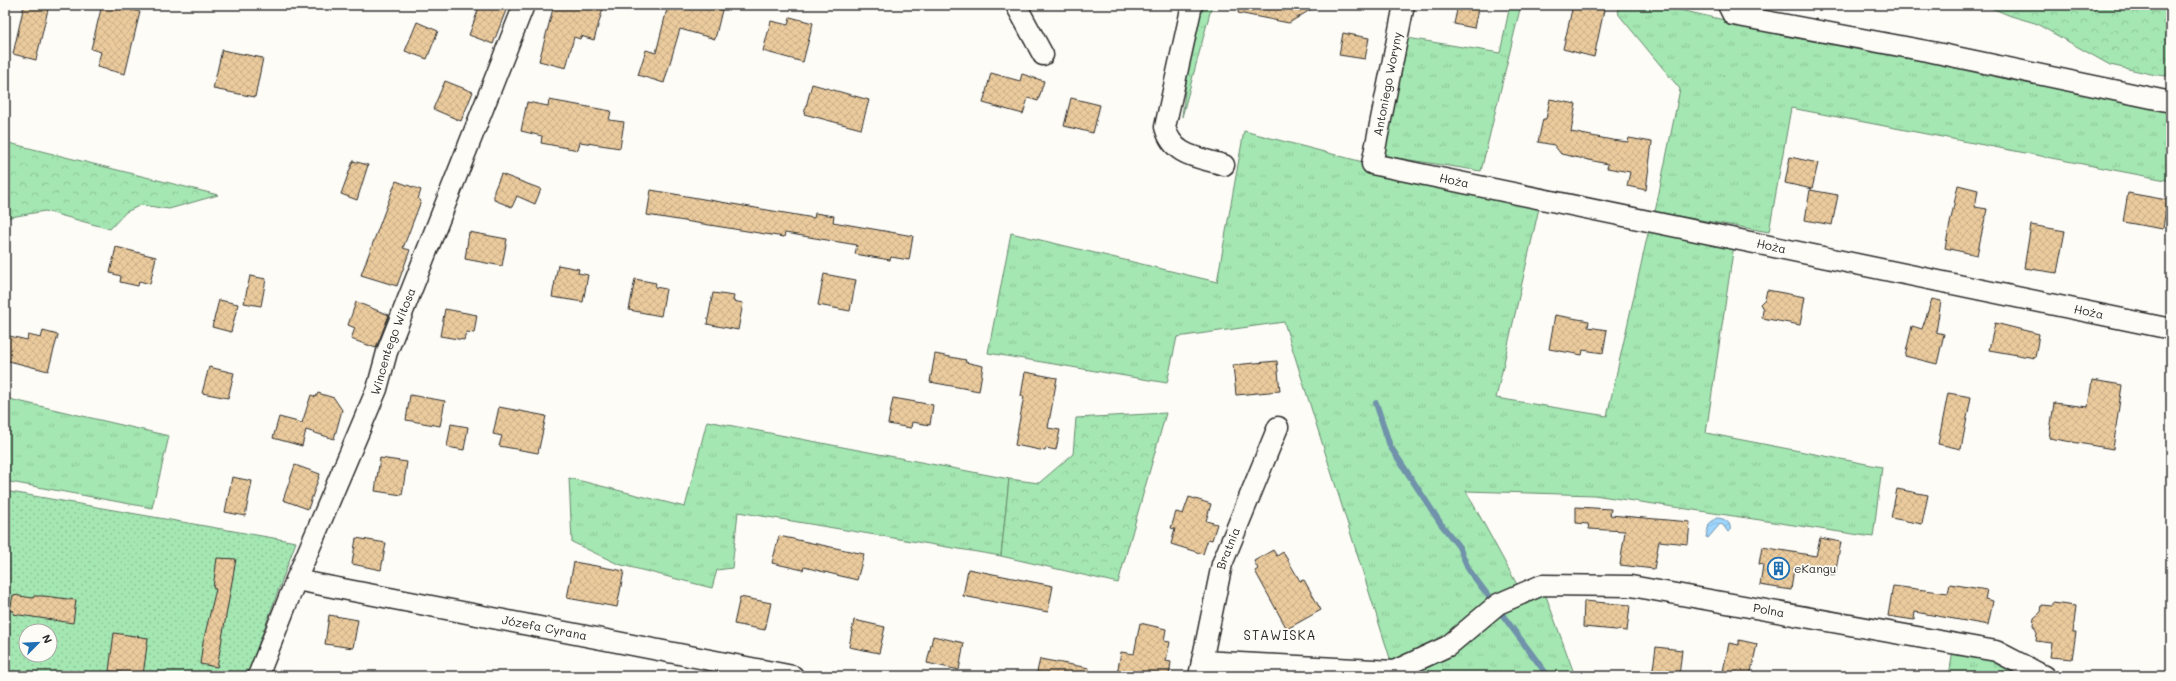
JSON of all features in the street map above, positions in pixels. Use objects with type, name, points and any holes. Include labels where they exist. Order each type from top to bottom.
[{"type":"street","name":"Wincentego Witosa","points":[[258,676],[296,580],[377,389],[387,352],[524,5]]},
{"type":"street","points":[[1016,5],[1043,54]]},
{"type":"street","points":[[1192,5],[1165,127],[1170,139],[1178,150],[1224,164]]},
{"type":"street","name":"Antoniego Woryny","points":[[1372,164],[1404,5]]},
{"type":"street","points":[[1728,5],[1733,15],[1932,52],[2171,102]]},
{"type":"street","name":"Hoża","points":[[1372,164],[2171,329]]},
{"type":"street","name":"Bratnia","points":[[1201,668],[1222,564],[1278,427]]},
{"type":"street","name":"Józefa Cyrana","points":[[296,580],[793,676]]},
{"type":"street","name":"Polna","points":[[1201,668],[1394,671],[1448,646],[1495,606],[1542,585],[1631,586],[1950,641],[1996,651],[2044,676]]},
{"type":"green space","points":[[1195,5],[1212,5],[1182,117]]},
{"type":"green space","points":[[1510,5],[1521,5],[1481,171],[1384,156],[1407,38],[1500,53]]},
{"type":"green space","points":[[1617,5],[1658,5],[1720,19],[2171,106],[2171,181],[1791,108],[1769,232],[1655,212],[1680,89],[1619,15]]},
{"type":"green space","points":[[1984,5],[2171,5],[2171,74],[2165,76],[2151,74],[2110,65],[2035,23],[2011,16]]},
{"type":"green space","points":[[1244,131],[1539,208],[1496,398],[1607,416],[1649,229],[1734,245],[1706,433],[1882,467],[1873,537],[1594,495],[1466,491],[1520,590],[1542,585],[1575,676],[1398,676],[1394,671],[1284,322],[1177,337],[1167,383],[988,353],[1011,233],[1217,282]]},
{"type":"green space","points":[[5,142],[218,195],[169,209],[141,205],[126,212],[110,229],[45,211],[5,218]]},
{"type":"green space","points":[[5,398],[169,436],[152,508],[5,481]]},
{"type":"green space","points":[[1166,413],[1118,583],[1001,556],[1009,479],[1039,483],[1073,454],[1076,418]]},
{"type":"green space","points":[[707,421],[1009,479],[1001,556],[738,512],[732,568],[717,570],[712,588],[618,564],[572,542],[569,478],[685,507]]},
{"type":"green space","points":[[5,491],[296,542],[247,676],[5,676]]},
{"type":"green space","points":[[1953,650],[1994,659],[2022,676],[1949,676]]},
{"type":"water","points":[[1716,518],[1727,521],[1730,525],[1730,531],[1728,532],[1723,525],[1720,524],[1708,538],[1706,537],[1709,524]]},
{"type":"building","points":[[24,5],[49,5],[36,60],[13,54]]},
{"type":"building","points":[[102,5],[112,5],[140,12],[125,74],[97,67],[101,52],[91,49]]},
{"type":"building","points":[[480,5],[508,5],[493,44],[469,35]]},
{"type":"building","points":[[554,5],[592,5],[603,8],[594,40],[581,36],[580,39],[574,37],[566,68],[539,61]]},
{"type":"building","points":[[668,5],[700,5],[722,10],[715,39],[680,29],[664,83],[638,75],[646,50],[656,53]]},
{"type":"building","points":[[1239,5],[1318,5],[1289,23],[1238,13]]},
{"type":"building","points":[[1458,5],[1479,5],[1474,28],[1454,24]]},
{"type":"building","points":[[1573,5],[1605,5],[1594,57],[1563,49]]},
{"type":"building","points":[[790,17],[813,23],[803,62],[763,51],[771,21],[788,25]]},
{"type":"building","points":[[417,22],[438,31],[427,59],[405,51]]},
{"type":"building","points":[[1343,33],[1369,38],[1365,59],[1339,55]]},
{"type":"building","points":[[222,50],[263,58],[255,97],[213,89]]},
{"type":"building","points":[[991,73],[1020,81],[1022,74],[1044,81],[1038,101],[1028,98],[1023,114],[983,103]]},
{"type":"building","points":[[445,81],[473,92],[461,121],[433,109]]},
{"type":"building","points":[[812,84],[869,100],[861,129],[804,114]]},
{"type":"building","points":[[1071,98],[1100,105],[1093,133],[1064,126]]},
{"type":"building","points":[[1550,99],[1576,104],[1571,132],[1628,142],[1629,138],[1652,142],[1646,190],[1627,186],[1630,172],[1607,168],[1608,164],[1561,154],[1554,145],[1538,142],[1543,119],[1546,119]]},
{"type":"building","points":[[549,100],[611,111],[609,120],[624,122],[620,148],[580,142],[578,150],[541,143],[542,136],[521,131],[527,102],[548,106]]},
{"type":"building","points":[[1790,157],[1818,163],[1812,189],[1785,183]]},
{"type":"building","points":[[353,161],[368,165],[357,200],[341,194]]},
{"type":"building","points":[[501,174],[541,189],[535,204],[517,196],[512,207],[494,200],[494,191]]},
{"type":"building","points":[[396,181],[421,190],[418,199],[421,201],[403,248],[410,250],[397,286],[361,275]]},
{"type":"building","points":[[1958,185],[1978,190],[1975,207],[1987,209],[1977,255],[1945,248]]},
{"type":"building","points":[[651,190],[814,218],[815,213],[834,216],[833,222],[913,236],[909,260],[891,257],[890,260],[855,254],[857,245],[785,233],[784,237],[647,215]]},
{"type":"building","points":[[1810,190],[1838,195],[1832,225],[1805,220]]},
{"type":"building","points":[[2128,193],[2167,200],[2163,229],[2123,222]]},
{"type":"building","points":[[2031,225],[2065,231],[2057,273],[2024,268]]},
{"type":"building","points":[[469,232],[507,239],[502,266],[465,259]]},
{"type":"building","points":[[116,247],[156,257],[150,284],[139,281],[138,286],[120,282],[121,276],[110,273]]},
{"type":"building","points":[[558,265],[579,269],[578,273],[588,275],[583,302],[552,297]]},
{"type":"building","points":[[824,274],[856,280],[850,311],[818,305]]},
{"type":"building","points":[[250,276],[266,279],[261,306],[244,303]]},
{"type":"building","points":[[635,279],[656,283],[655,287],[666,289],[661,316],[629,310]]},
{"type":"building","points":[[1767,290],[1805,297],[1800,325],[1762,318],[1763,309],[1760,304],[1765,299]]},
{"type":"building","points":[[713,293],[734,296],[733,301],[743,303],[738,330],[707,324]]},
{"type":"building","points":[[1932,299],[1941,301],[1936,332],[1944,334],[1937,364],[1905,356],[1912,326],[1922,329]]},
{"type":"building","points":[[219,300],[238,304],[231,332],[212,327]]},
{"type":"building","points":[[356,302],[389,315],[376,348],[351,339],[355,328],[348,325]]},
{"type":"building","points":[[445,309],[477,315],[474,333],[466,332],[464,340],[440,336]]},
{"type":"building","points":[[1555,315],[1589,321],[1588,327],[1607,330],[1603,353],[1583,350],[1582,355],[1549,349]]},
{"type":"building","points":[[1995,323],[2039,334],[2035,358],[1989,350]]},
{"type":"building","points":[[43,331],[58,335],[48,371],[5,360],[5,335],[27,340],[28,335],[41,338]]},
{"type":"building","points":[[935,354],[966,360],[965,362],[983,366],[979,391],[930,382]]},
{"type":"building","points":[[1277,361],[1280,391],[1236,395],[1233,365]]},
{"type":"building","points":[[209,367],[234,373],[228,398],[202,393]]},
{"type":"building","points":[[1025,372],[1057,378],[1048,428],[1060,430],[1056,450],[1046,448],[1045,451],[1015,445],[1024,396],[1021,396]]},
{"type":"building","points":[[2092,380],[2122,385],[2113,449],[2049,438],[2054,403],[2088,407]]},
{"type":"building","points":[[318,393],[334,398],[342,410],[334,439],[306,430],[302,446],[273,438],[279,417],[302,423],[311,395],[316,397]]},
{"type":"building","points":[[1948,393],[1971,397],[1961,449],[1938,444]]},
{"type":"building","points":[[410,395],[445,401],[440,426],[406,420]]},
{"type":"building","points":[[893,398],[933,405],[930,425],[912,422],[911,428],[888,424]]},
{"type":"building","points":[[499,407],[546,416],[538,453],[499,446],[502,436],[493,434]]},
{"type":"building","points":[[451,424],[468,427],[464,450],[447,447]]},
{"type":"building","points":[[380,458],[407,462],[402,495],[375,491]]},
{"type":"building","points":[[295,465],[320,474],[308,509],[283,500]]},
{"type":"building","points":[[232,477],[252,481],[245,516],[225,512]]},
{"type":"building","points":[[1897,489],[1928,495],[1922,524],[1891,518]]},
{"type":"building","points":[[1189,497],[1211,504],[1206,521],[1217,524],[1212,540],[1208,539],[1203,554],[1171,544],[1175,529],[1171,528],[1176,512],[1183,514]]},
{"type":"building","points":[[1576,507],[1611,509],[1610,515],[1690,522],[1688,544],[1659,541],[1654,569],[1620,565],[1625,531],[1589,529],[1588,524],[1576,523]]},
{"type":"building","points":[[779,536],[864,554],[857,580],[804,567],[803,570],[772,563]]},
{"type":"building","points":[[356,538],[386,543],[381,570],[352,564]]},
{"type":"building","points":[[1820,538],[1841,542],[1835,575],[1794,568],[1791,590],[1760,585],[1763,565],[1759,564],[1762,547],[1816,556]]},
{"type":"building","points":[[1273,550],[1277,556],[1283,552],[1300,581],[1304,580],[1321,610],[1287,629],[1255,571],[1258,569],[1254,561]]},
{"type":"building","points":[[217,558],[236,559],[217,667],[200,664],[203,642],[216,589],[213,588]]},
{"type":"building","points":[[574,562],[624,571],[617,607],[567,598]]},
{"type":"building","points":[[968,569],[1053,586],[1048,612],[963,596]]},
{"type":"building","points":[[1950,584],[1987,590],[1985,599],[1993,601],[1988,625],[1915,612],[1914,620],[1888,616],[1893,586],[1948,593]]},
{"type":"building","points":[[13,595],[33,598],[34,596],[44,596],[76,600],[73,623],[13,614],[14,611],[10,611]]},
{"type":"building","points":[[740,597],[771,603],[765,630],[734,624]]},
{"type":"building","points":[[1584,601],[1630,605],[1627,631],[1583,627]]},
{"type":"building","points":[[2052,603],[2076,606],[2073,632],[2076,632],[2072,659],[2050,657],[2052,643],[2036,641],[2037,633],[2033,626],[2034,618],[2041,612],[2042,605],[2052,606]]},
{"type":"building","points":[[329,615],[358,620],[353,648],[325,644]]},
{"type":"building","points":[[854,620],[885,627],[879,653],[849,647]]},
{"type":"building","points":[[1140,623],[1166,629],[1164,641],[1170,642],[1166,661],[1171,662],[1169,676],[1127,676],[1117,674],[1121,652],[1134,654]]},
{"type":"building","points":[[114,633],[148,638],[143,675],[109,671]]},
{"type":"building","points":[[933,636],[964,643],[959,670],[927,663]]},
{"type":"building","points":[[1739,640],[1757,644],[1750,676],[1723,671],[1729,643],[1739,645]]},
{"type":"building","points":[[1656,647],[1682,650],[1679,676],[1652,676]]},
{"type":"building","points":[[1040,659],[1089,668],[1088,676],[1036,676]]},
{"type":"waterway","points":[[1376,403],[1390,446],[1441,524],[1459,547],[1469,570],[1548,676]]},
{"type":"place","name":"eKangu","points":[[1778,569]]},
{"type":"district","name":"STAWISKA","points":[[1280,635]]}]
